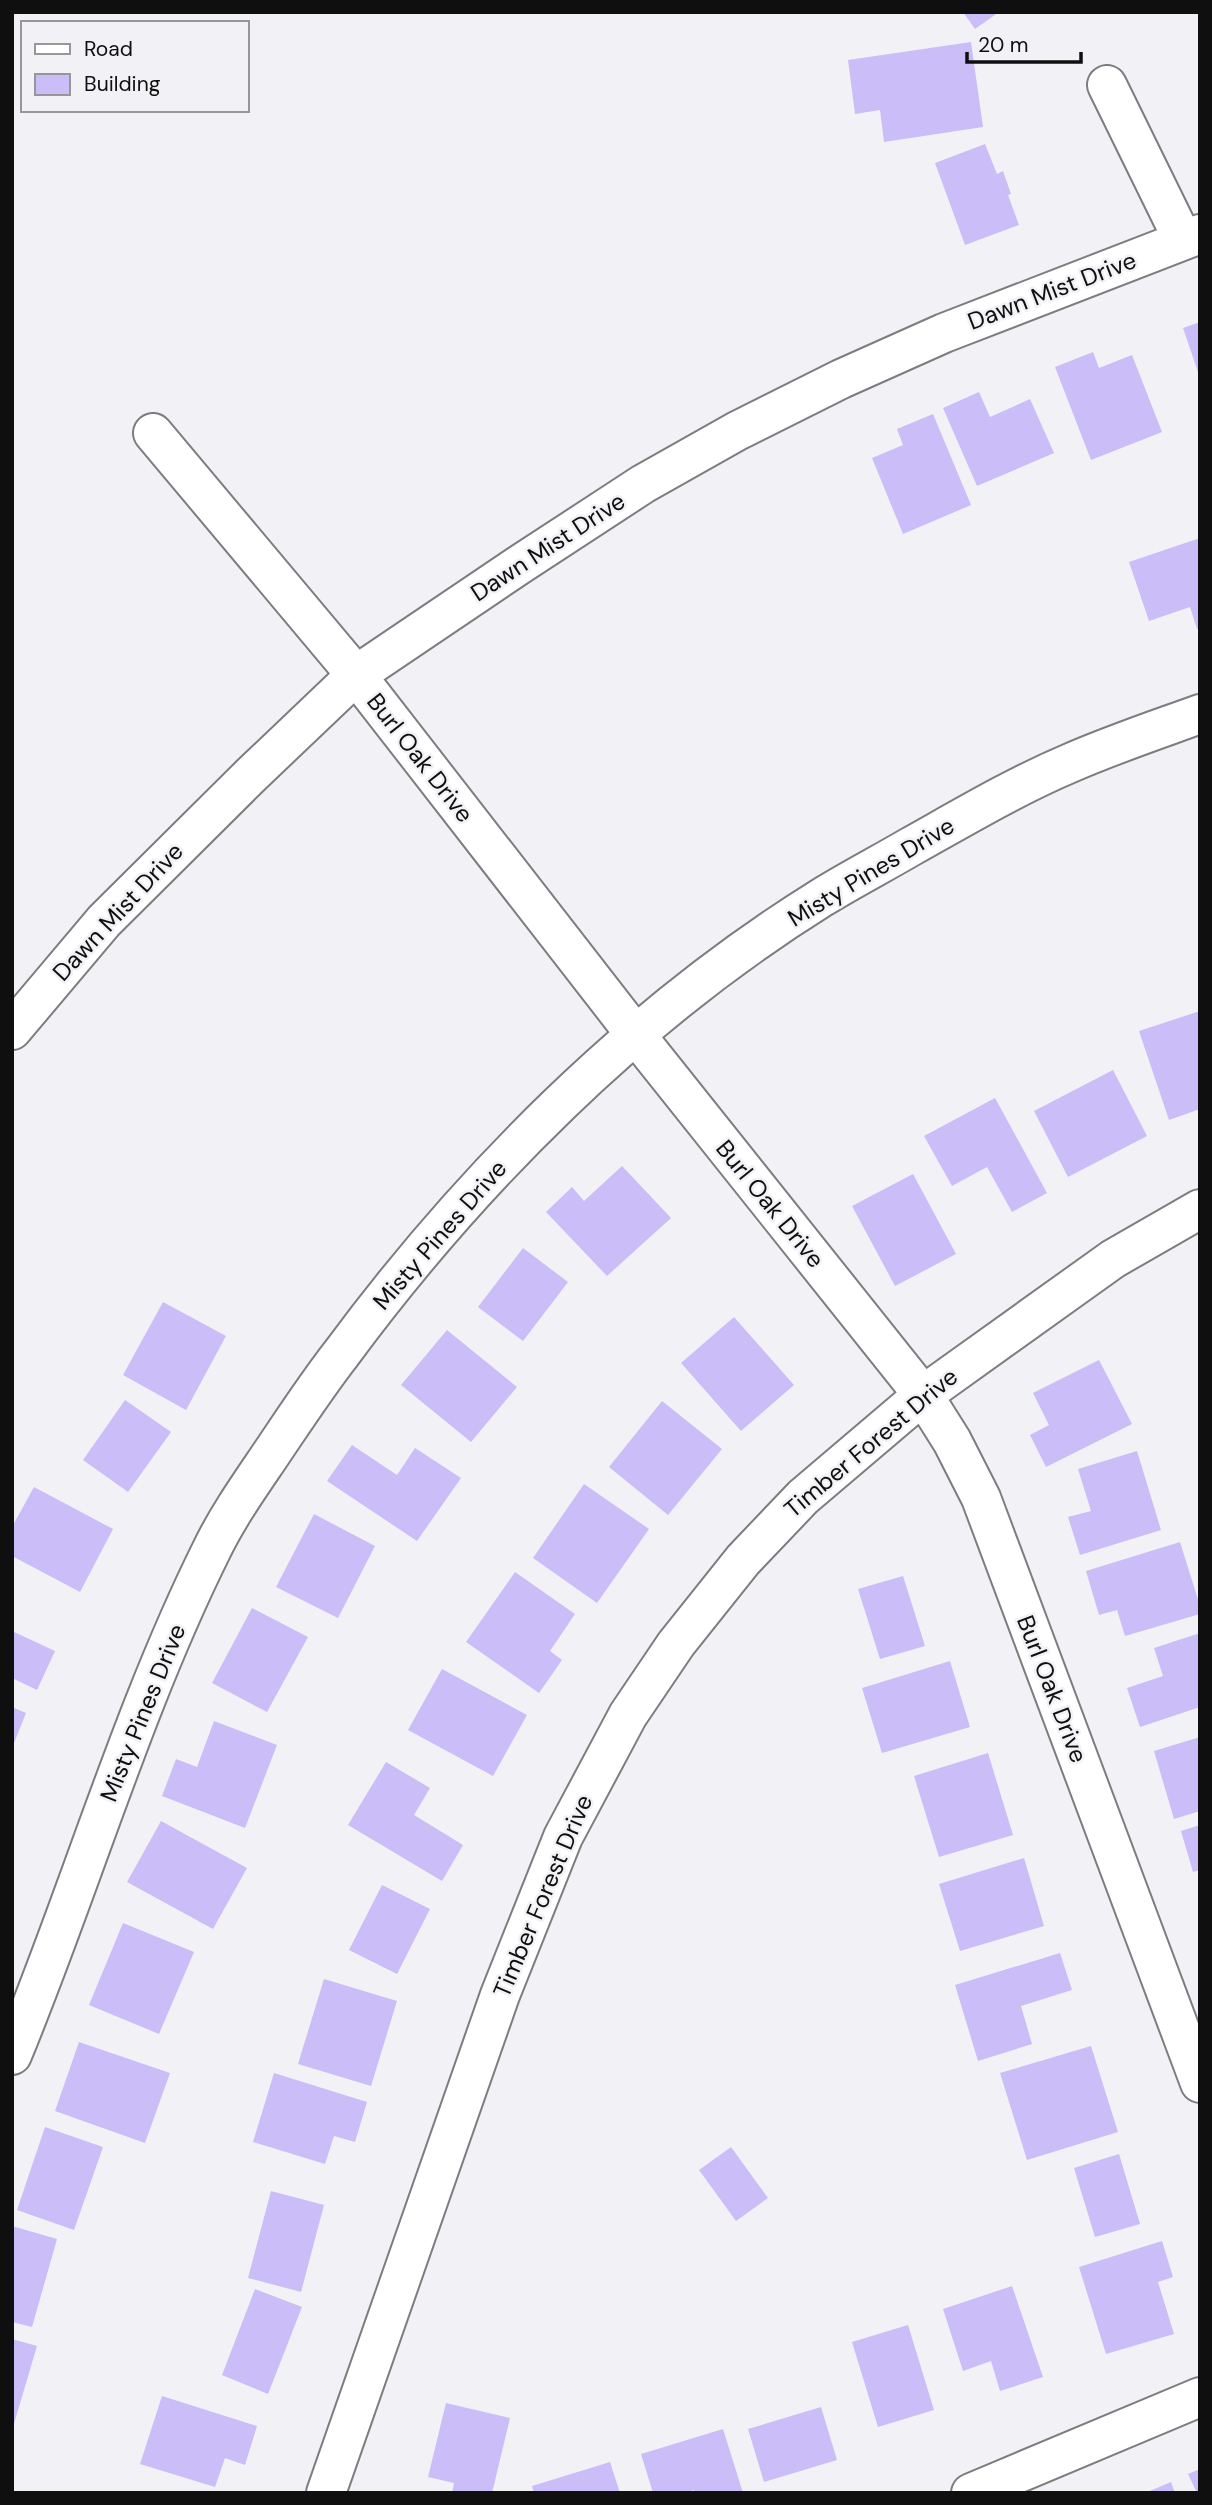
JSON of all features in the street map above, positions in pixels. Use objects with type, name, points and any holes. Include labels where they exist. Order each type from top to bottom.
[{"type":"street","points":[[1107,85],[1191,237]]},
{"type":"street","name":"Dawn Mist Drive","points":[[12,1030],[104,922],[356,675],[643,484],[737,430],[944,333],[1191,237]]},
{"type":"street","name":"Burl Oak Drive","points":[[153,433],[356,675],[635,1034],[923,1395],[981,1498],[1200,2083]]},
{"type":"street","name":"Misty Pines Drive","points":[[12,2055],[160,1662],[213,1546],[246,1491],[316,1387],[387,1291],[469,1197],[554,1110],[635,1034],[742,951],[821,898],[925,838],[1063,766],[1200,714]]},
{"type":"street","name":"Timber Forest Drive","points":[[326,2493],[505,1983],[563,1837],[628,1715],[676,1644],[743,1560],[803,1497],[923,1395],[1113,1259],[1200,1209]]},
{"type":"street","points":[[971,2493],[1200,2397]]},
{"type":"building","points":[[963,12],[999,12],[975,29]]},
{"type":"building","points":[[971,42],[983,127],[884,142],[880,110],[855,114],[848,60]]},
{"type":"building","points":[[985,144],[997,174],[1003,171],[1019,225],[965,245],[935,163]]},
{"type":"building","points":[[1200,322],[1200,374],[1199,375],[1183,328]]},
{"type":"building","points":[[1093,352],[1099,368],[1132,355],[1162,432],[1091,460],[1055,367]]},
{"type":"building","points":[[979,392],[990,417],[1030,399],[1054,453],[977,486],[943,408]]},
{"type":"building","points":[[933,414],[971,505],[903,534],[872,458],[903,445],[897,429]]},
{"type":"building","points":[[1200,538],[1200,629],[1197,629],[1190,607],[1149,621],[1129,562]]},
{"type":"building","points":[[1200,1011],[1200,1109],[1169,1120],[1139,1031]]},
{"type":"building","points":[[1113,1070],[1147,1136],[1068,1177],[1034,1111]]},
{"type":"building","points":[[995,1098],[1047,1193],[1012,1212],[987,1167],[952,1186],[924,1136]]},
{"type":"building","points":[[622,1166],[671,1218],[607,1276],[546,1212],[572,1187],[584,1201]]},
{"type":"building","points":[[913,1174],[956,1254],[895,1286],[852,1206]]},
{"type":"building","points":[[523,1248],[568,1282],[523,1341],[478,1307]]},
{"type":"building","points":[[163,1302],[226,1336],[186,1410],[123,1375]]},
{"type":"building","points":[[734,1317],[794,1385],[741,1431],[681,1363]]},
{"type":"building","points":[[447,1330],[517,1387],[471,1442],[401,1385]]},
{"type":"building","points":[[1099,1360],[1132,1424],[1046,1467],[1030,1435],[1049,1425],[1033,1393]]},
{"type":"building","points":[[125,1400],[171,1432],[128,1492],[83,1460]]},
{"type":"building","points":[[662,1401],[722,1449],[668,1515],[609,1467]]},
{"type":"building","points":[[352,1445],[397,1475],[415,1448],[461,1478],[417,1541],[327,1481]]},
{"type":"building","points":[[1137,1451],[1161,1530],[1080,1555],[1068,1517],[1091,1511],[1078,1469]]},
{"type":"building","points":[[584,1484],[649,1529],[597,1603],[533,1558]]},
{"type":"building","points":[[34,1487],[113,1529],[80,1592],[12,1556],[12,1527]]},
{"type":"building","points":[[314,1514],[375,1546],[338,1618],[276,1587]]},
{"type":"building","points":[[1180,1542],[1200,1606],[1200,1614],[1125,1636],[1117,1610],[1099,1615],[1086,1571]]},
{"type":"building","points":[[515,1572],[575,1614],[550,1651],[562,1660],[539,1693],[466,1642]]},
{"type":"building","points":[[903,1576],[925,1646],[880,1659],[858,1589]]},
{"type":"building","points":[[252,1608],[308,1637],[267,1712],[212,1683]]},
{"type":"building","points":[[12,1631],[55,1651],[37,1690],[12,1678]]},
{"type":"building","points":[[1200,1633],[1200,1707],[1140,1727],[1127,1688],[1163,1676],[1154,1648]]},
{"type":"building","points":[[950,1661],[970,1727],[882,1753],[862,1688]]},
{"type":"building","points":[[442,1669],[527,1715],[493,1776],[408,1730]]},
{"type":"building","points":[[12,1707],[26,1713],[12,1748]]},
{"type":"building","points":[[214,1721],[277,1745],[245,1828],[162,1796],[176,1759],[197,1767]]},
{"type":"building","points":[[1200,1737],[1200,1811],[1174,1819],[1154,1751]]},
{"type":"building","points":[[988,1753],[1013,1835],[939,1857],[914,1776]]},
{"type":"building","points":[[386,1762],[430,1788],[414,1815],[463,1845],[442,1881],[348,1825]]},
{"type":"building","points":[[161,1821],[247,1868],[213,1929],[127,1882]]},
{"type":"building","points":[[1200,1825],[1200,1870],[1193,1872],[1181,1831]]},
{"type":"building","points":[[1024,1858],[1044,1926],[960,1951],[939,1884]]},
{"type":"building","points":[[382,1885],[430,1909],[397,1974],[349,1950]]},
{"type":"building","points":[[123,1923],[194,1952],[159,2034],[89,2005]]},
{"type":"building","points":[[1060,1953],[1072,1990],[1021,2006],[1032,2044],[978,2061],[955,1985]]},
{"type":"building","points":[[324,1979],[397,2001],[371,2086],[298,2064]]},
{"type":"building","points":[[79,2042],[170,2073],[145,2143],[55,2111]]},
{"type":"building","points":[[1091,2046],[1118,2132],[1027,2160],[1000,2073]]},
{"type":"building","points":[[274,2073],[367,2102],[355,2142],[334,2136],[325,2164],[253,2142]]},
{"type":"building","points":[[45,2127],[103,2147],[74,2230],[17,2210]]},
{"type":"building","points":[[731,2147],[768,2198],[736,2221],[699,2170]]},
{"type":"building","points":[[1119,2154],[1140,2224],[1095,2237],[1074,2168]]},
{"type":"building","points":[[271,2191],[324,2205],[301,2292],[248,2278]]},
{"type":"building","points":[[12,2226],[57,2239],[32,2327],[12,2322]]},
{"type":"building","points":[[1162,2241],[1173,2277],[1158,2282],[1174,2334],[1106,2354],[1079,2267]]},
{"type":"building","points":[[1012,2286],[1043,2377],[1000,2391],[991,2361],[963,2371],[943,2309]]},
{"type":"building","points":[[255,2289],[302,2307],[268,2394],[222,2375]]},
{"type":"building","points":[[908,2325],[934,2410],[878,2427],[852,2342]]},
{"type":"building","points":[[12,2339],[37,2346],[13,2427],[12,2427]]},
{"type":"building","points":[[162,2396],[257,2426],[245,2465],[225,2458],[215,2487],[140,2464]]},
{"type":"building","points":[[446,2403],[510,2418],[492,2493],[452,2493],[454,2483],[428,2477]]},
{"type":"building","points":[[821,2407],[837,2460],[764,2482],[748,2429]]},
{"type":"building","points":[[723,2429],[743,2493],[695,2493],[694,2490],[684,2493],[653,2493],[641,2454]]},
{"type":"building","points":[[610,2462],[620,2493],[534,2493],[532,2486]]},
{"type":"building","points":[[1200,2469],[1200,2493],[1197,2493],[1188,2474]]},
{"type":"building","points":[[1171,2482],[1175,2493],[1145,2493]]}]
